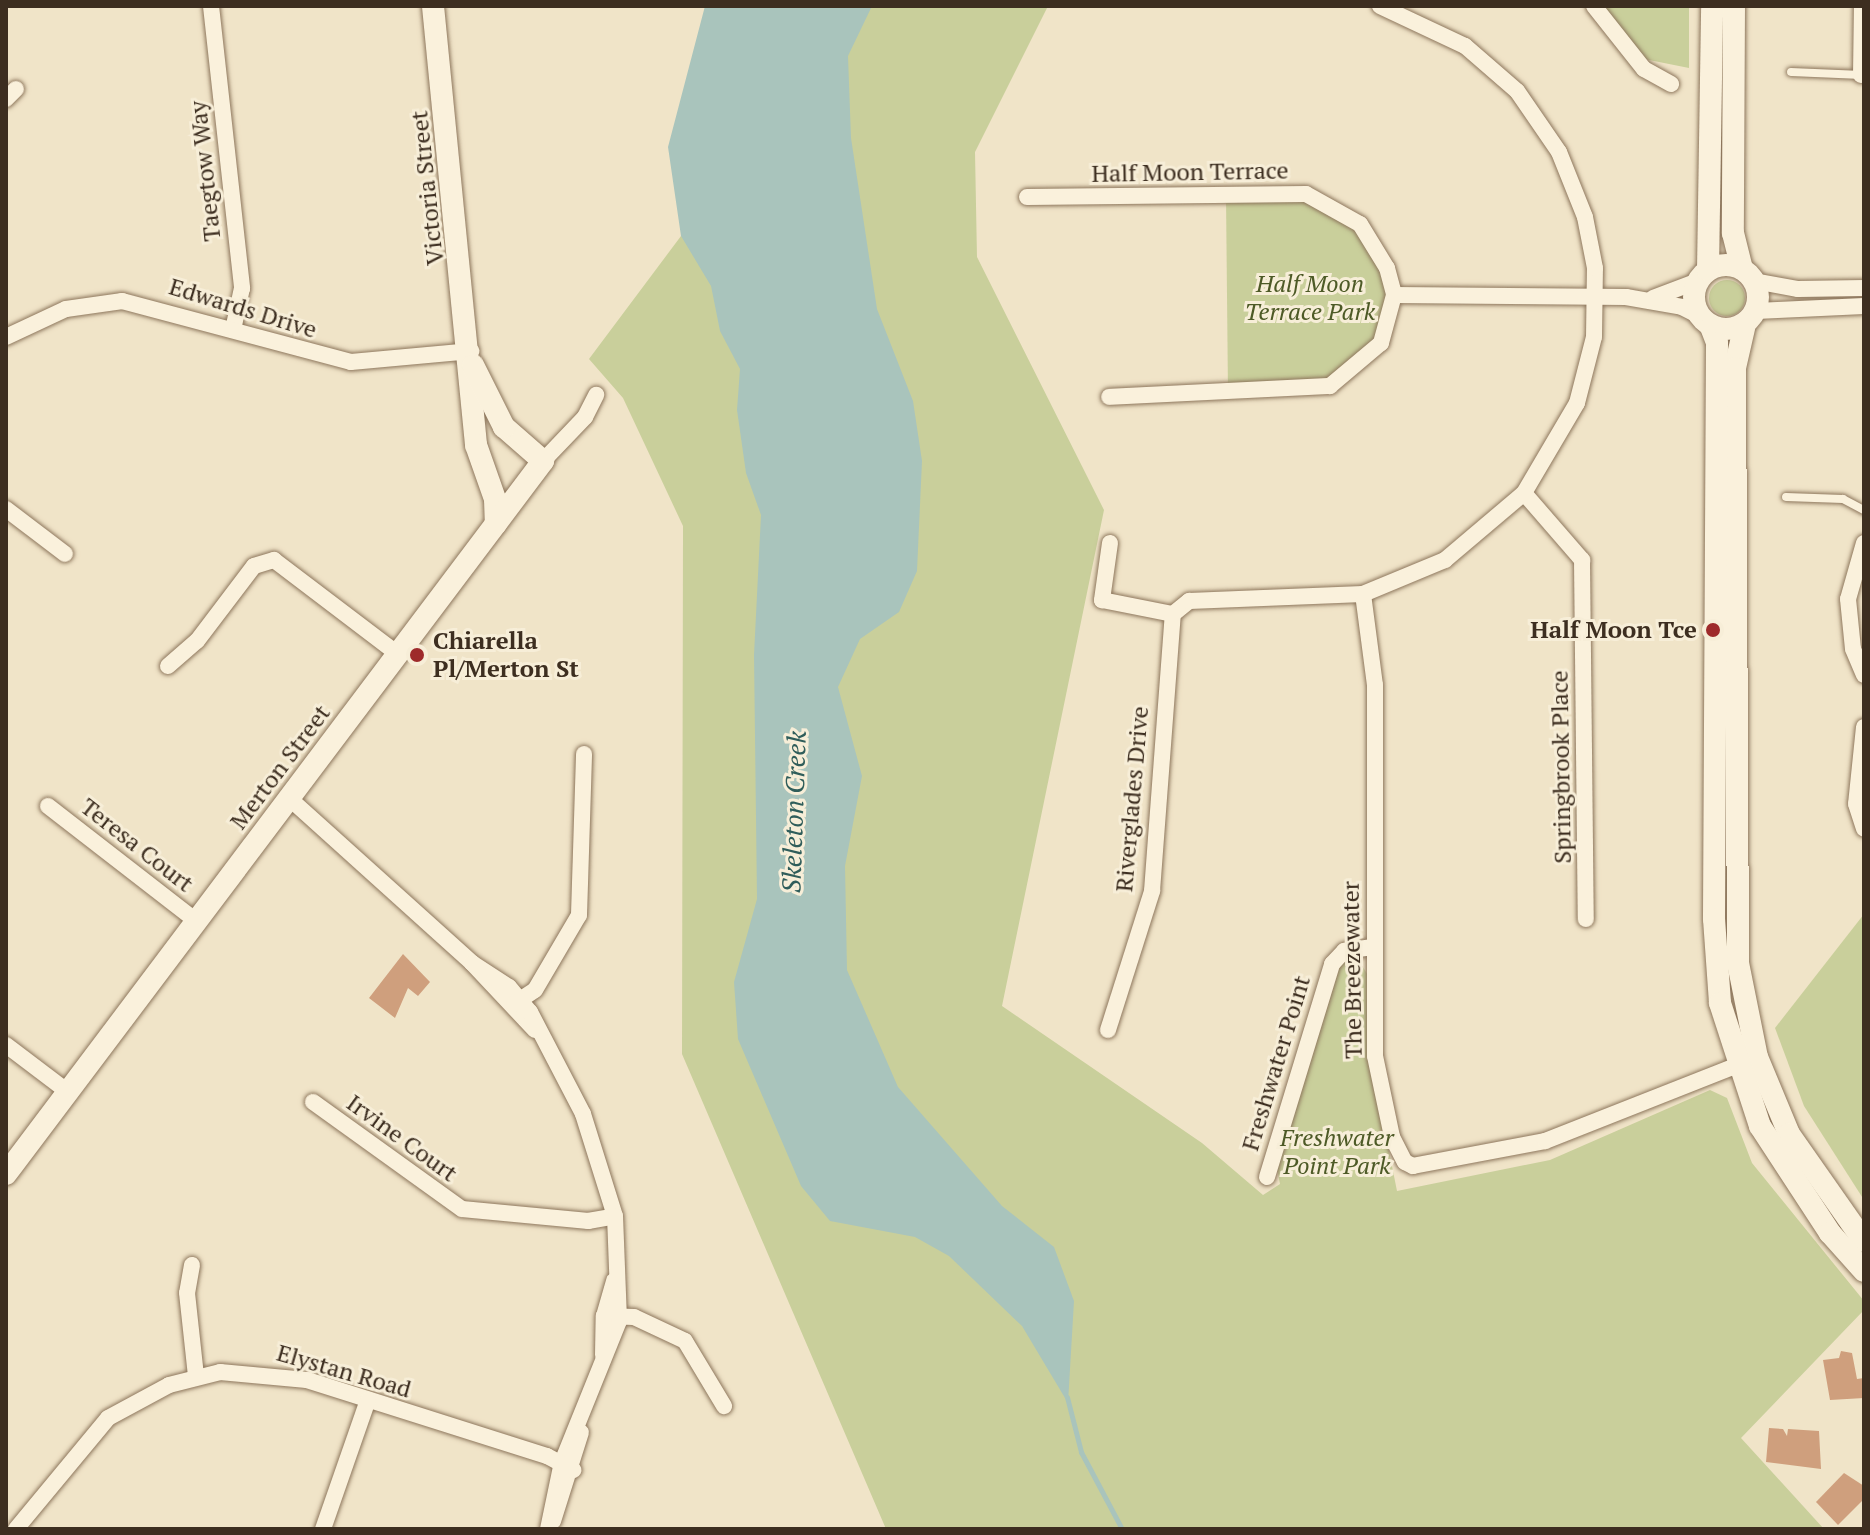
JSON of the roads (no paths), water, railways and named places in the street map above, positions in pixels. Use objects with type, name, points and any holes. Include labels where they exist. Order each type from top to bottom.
[{"type":"street","name":"Taegtow Way","points":[[211,6],[242,288],[233,330]]},
{"type":"street","name":"Victoria Street","points":[[433,6],[472,358],[476,445],[495,499],[496,524]]},
{"type":"street","points":[[1110,543],[1102,600],[1173,614],[1189,601],[1363,594],[1445,560],[1524,493],[1577,403],[1594,337],[1594,297],[1585,217],[1559,152],[1531,110],[1465,46],[1380,6]]},
{"type":"street","points":[[1594,6],[1644,69],[1671,84]]},
{"type":"street","points":[[1712,6],[1703,276],[1693,299],[1717,343],[1714,934],[1720,1003],[1746,1061],[1781,1164],[1864,1271]]},
{"type":"street","points":[[1734,6],[1733,233],[1748,275],[1750,318],[1735,368],[1736,927],[1746,1061],[1804,1161],[1864,1241]]},
{"type":"street","points":[[1862,6],[1862,75]]},
{"type":"street","name":"Half Moon Terrace","points":[[1027,197],[1306,194],[1360,224],[1382,258],[1394,295]]},
{"type":"street","points":[[1647,299],[1725,265],[1798,289],[1864,288]]},
{"type":"street","points":[[1109,397],[1330,386],[1381,343],[1394,295],[1647,299],[1706,321],[1864,306]]},
{"type":"street","name":"Edwards Drive","points":[[6,337],[66,309],[122,301],[351,362],[472,358]]},
{"type":"street","name":"Victoria Street","points":[[472,358],[504,427],[543,461]]},
{"type":"street","name":"Merton Street","points":[[6,1174],[543,461],[585,417],[596,395]]},
{"type":"street","name":"Springbrook Place","points":[[1524,493],[1582,560],[1586,919]]},
{"type":"street","points":[[6,509],[65,554]]},
{"type":"street","points":[[1864,543],[1848,599],[1853,649],[1864,675]]},
{"type":"street","points":[[168,666],[205,632],[254,566],[274,560],[398,654]]},
{"type":"street","name":"The Breezewater","points":[[1363,594],[1375,685],[1375,1056],[1395,1148],[1413,1166],[1545,1141],[1746,1061]]},
{"type":"street","name":"Riverglades Drive","points":[[1108,1030],[1152,891],[1173,614]]},
{"type":"street","points":[[1864,727],[1856,804],[1864,829]]},
{"type":"street","points":[[516,1000],[545,974],[570,938],[582,902],[584,754]]},
{"type":"street","points":[[289,798],[516,1000],[539,1034],[583,1114],[602,1173],[615,1278],[614,1318],[565,1467],[549,1529]]},
{"type":"street","name":"Teresa Court","points":[[48,806],[196,921]]},
{"type":"street","name":"Freshwater Point","points":[[1267,1177],[1332,964],[1344,951],[1373,947]]},
{"type":"street","points":[[6,1045],[68,1092]]},
{"type":"street","name":"Irvine Court","points":[[313,1102],[462,1209],[606,1216]]},
{"type":"street","points":[[192,1265],[187,1293],[196,1376]]},
{"type":"street","points":[[614,1318],[652,1327],[691,1346],[724,1406]]},
{"type":"street","name":"Elystan Road","points":[[16,1529],[108,1418],[196,1376],[284,1375],[565,1467]]},
{"type":"street","points":[[323,1529],[368,1400]]},
{"type":"lane","points":[[1791,72],[1862,75]]},
{"type":"lane","points":[[1786,497],[1843,499],[1864,510]]},
{"type":"water","points":[[705,6],[872,6],[848,56],[851,138],[877,309],[913,401],[922,461],[917,571],[899,612],[860,639],[838,687],[862,776],[845,866],[847,970],[898,1087],[1002,1206],[1054,1247],[1074,1301],[1068,1403],[1022,1326],[949,1256],[915,1237],[830,1221],[801,1186],[738,1039],[734,982],[757,899],[754,655],[761,515],[746,473],[737,410],[740,369],[720,331],[711,286],[681,236],[668,147]]},
{"type":"waterway","name":"Skeleton Creek","points":[[1067,1397],[1081,1452],[1122,1529]]},
{"type":"place","name":"Half Moon Tce","points":[[1713,630]]},
{"type":"place","name":"Chiarella Pl/Merton St","points":[[417,655]]},
{"type":"park label","name":"Half Moon Terrace Park","points":[[1310,298]]},
{"type":"park label","name":"Freshwater Point Park","points":[[1337,1152]]}]
